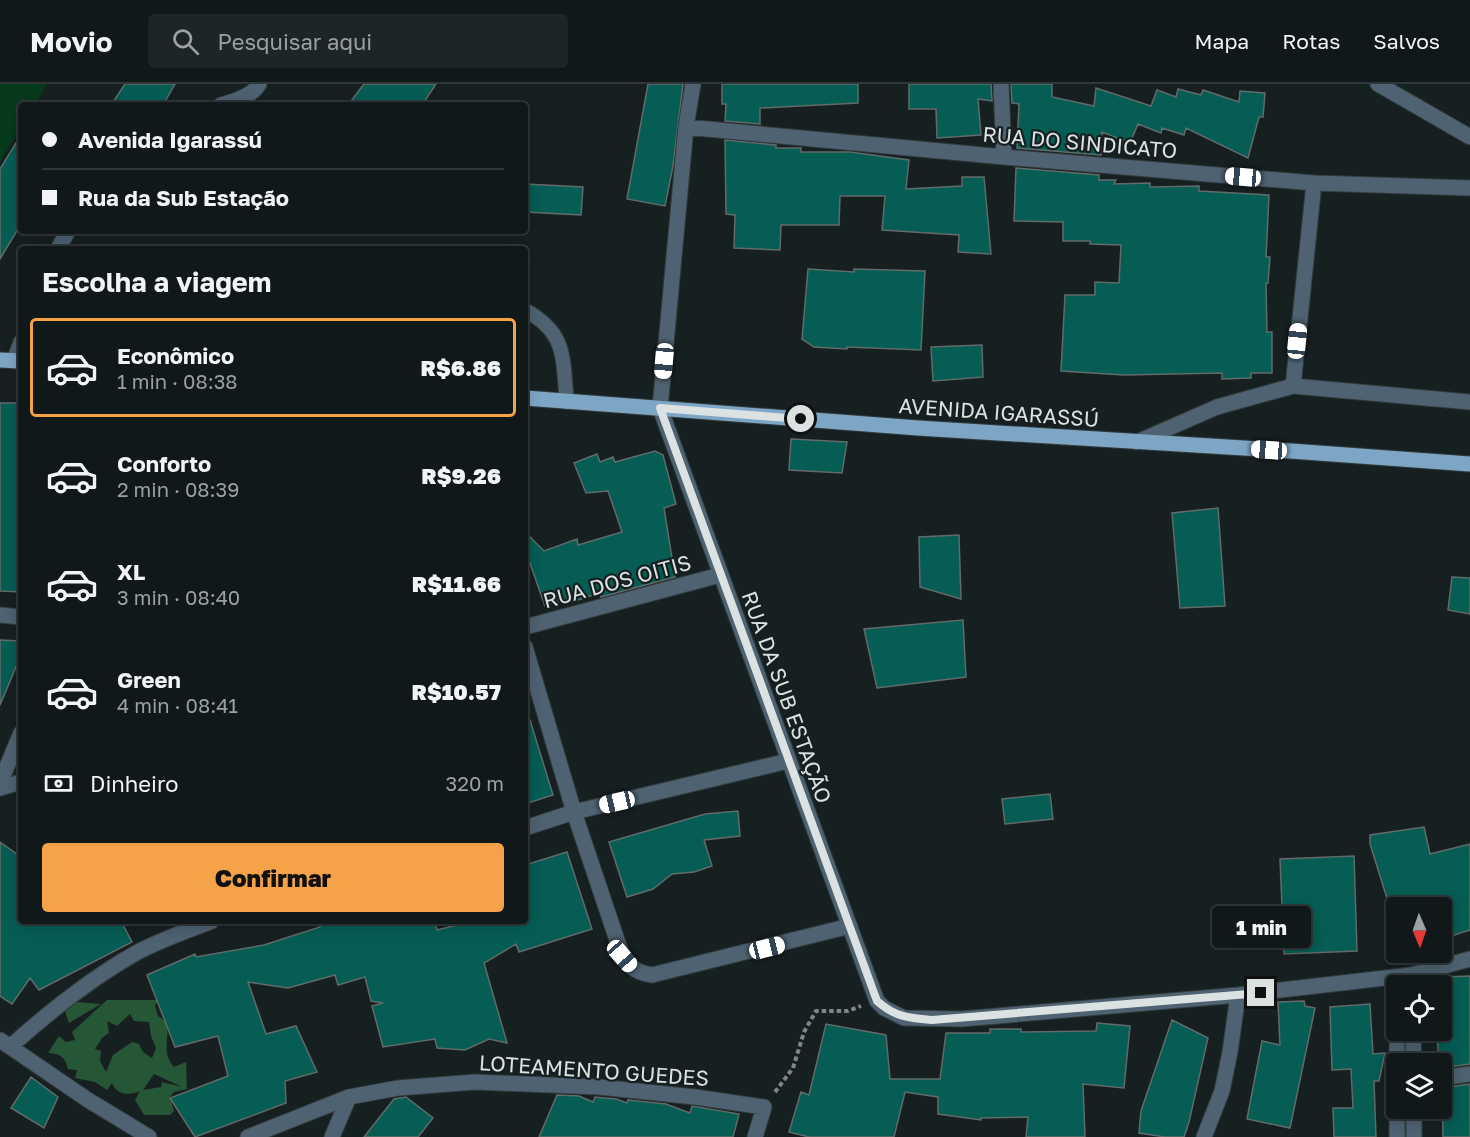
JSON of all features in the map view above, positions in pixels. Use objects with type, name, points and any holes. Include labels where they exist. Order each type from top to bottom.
[{"type":"main road","name":"AVENIDA IGARASSÚ","points":[[528,398],[918,428],[1470,465]]},
{"type":"street","points":[[232,102],[256,90],[259,84]]},
{"type":"street","points":[[660,408],[686,127],[693,84]]},
{"type":"street","points":[[1001,84],[1004,158]]},
{"type":"street","points":[[1378,84],[1470,136]]},
{"type":"street","name":"RUA DO SINDICATO","points":[[686,127],[1004,158],[1314,183],[1470,188]]},
{"type":"street","points":[[1293,386],[1314,183]]},
{"type":"street","points":[[1137,442],[1216,408],[1293,386],[1470,402]]},
{"type":"street","name":"RUA DA SUB ESTAÇÃO","points":[[660,408],[877,1001]]},
{"type":"street","name":"RUA DOS OITIS","points":[[528,626],[720,575]]},
{"type":"street","points":[[0,615],[18,617]]},
{"type":"street","points":[[528,657],[574,812],[622,956],[632,968],[640,974],[652,975],[850,926]]},
{"type":"street","points":[[0,783],[18,740]]},
{"type":"street","points":[[528,827],[574,812],[788,761]]},
{"type":"street","points":[[0,788],[18,783]]},
{"type":"street","points":[[149,1137],[88,1100],[5,1043],[66,998],[138,952],[205,924]]},
{"type":"street","points":[[1419,975],[1470,959]]},
{"type":"street","points":[[877,1001],[904,1018],[932,1020],[1386,981]]},
{"type":"street","points":[[1204,1137],[1221,1091],[1230,1052],[1238,995]]},
{"type":"street","points":[[1452,1077],[1470,1074]]},
{"type":"street","name":"LOTEAMENTO GUEDES","points":[[248,1137],[349,1097],[398,1088],[475,1082],[599,1087],[695,1096],[764,1107]]},
{"type":"street","points":[[332,1137],[349,1097]]},
{"type":"street","points":[[755,1137],[764,1107]]},
{"type":"street","points":[[1397,1119],[1398,1137]]},
{"type":"street","points":[[1414,1119],[1414,1137]]},
{"type":"lane","points":[[528,312],[545,322],[561,344],[567,402]]},
{"type":"path","points":[[764,1107],[793,1068],[804,1032],[816,1011],[848,1011],[877,1001]]},
{"type":"green space","points":[[0,84],[47,84],[37,102],[18,102],[18,132],[0,162]]},
{"type":"green space","points":[[107,1000],[158,1000],[155,1006],[158,1016],[167,1026],[169,1060],[174,1067],[186,1062],[187,1089],[174,1092],[170,1097],[174,1111],[170,1115],[144,1115],[135,1100],[140,1091],[132,1094],[120,1092],[112,1083],[107,1090],[95,1082],[75,1078],[77,1070],[68,1069],[62,1057],[48,1053],[59,1036],[66,1042],[75,1040],[72,1032]],"holes":[[[130,1014],[134,1021],[149,1022],[156,1048],[152,1058],[143,1052],[139,1044],[132,1042],[113,1055],[106,1072],[100,1061],[101,1051],[95,1049],[102,1038],[109,1033],[107,1021],[117,1026]],[[154,1074],[182,1087],[162,1082],[161,1087],[143,1090]]]},
{"type":"green space","points":[[77,1002],[101,1004],[69,1023],[65,1011]]},
{"type":"building","points":[[125,84],[175,84],[165,102],[113,102]]},
{"type":"building","points":[[364,84],[436,84],[424,102],[350,102]]},
{"type":"building","points":[[648,84],[683,84],[673,166],[665,206],[627,199]]},
{"type":"building","points":[[722,84],[858,84],[858,103],[760,108],[760,124],[725,121],[726,104],[722,104]]},
{"type":"building","points":[[909,84],[991,84],[992,101],[978,99],[981,135],[937,138],[936,109],[909,109]]},
{"type":"building","points":[[1011,84],[1052,84],[1052,97],[1094,106],[1096,88],[1151,106],[1157,90],[1176,97],[1178,89],[1201,95],[1203,90],[1239,102],[1240,91],[1265,93],[1263,117],[1259,117],[1248,158],[1186,128],[1184,135],[1162,128],[1161,133],[1138,124],[1130,143],[1102,132],[1101,155],[1017,148],[1019,104],[1012,103]]},
{"type":"building","points":[[18,140],[18,229],[0,259],[0,169]]},
{"type":"building","points":[[725,140],[776,145],[776,148],[801,148],[801,152],[850,152],[909,160],[906,189],[962,186],[962,177],[984,177],[991,254],[958,252],[959,235],[882,230],[885,196],[840,196],[839,225],[781,225],[780,250],[734,248],[735,215],[726,214]]},
{"type":"building","points":[[1016,168],[1099,175],[1099,180],[1116,180],[1114,184],[1150,183],[1150,187],[1199,186],[1199,191],[1269,195],[1266,257],[1270,257],[1268,283],[1266,283],[1267,332],[1272,332],[1272,373],[1251,373],[1251,378],[1222,379],[1222,373],[1124,375],[1061,371],[1065,295],[1095,295],[1095,282],[1119,283],[1121,245],[1090,244],[1090,241],[1063,241],[1063,222],[1014,221]]},
{"type":"building","points":[[528,184],[583,187],[581,215],[528,212]]},
{"type":"building","points":[[808,269],[854,272],[854,269],[925,271],[921,350],[814,347],[802,339]]},
{"type":"building","points":[[982,345],[983,377],[933,381],[931,347]]},
{"type":"building","points":[[0,403],[17,403],[18,592],[0,591]]},
{"type":"building","points":[[791,439],[847,442],[842,473],[789,470]]},
{"type":"building","points":[[655,451],[663,455],[676,504],[664,508],[675,577],[601,597],[600,593],[568,603],[567,599],[545,606],[528,558],[528,535],[544,551],[577,539],[578,545],[622,532],[608,491],[586,493],[574,463],[597,454],[600,462],[613,457],[615,462]]},
{"type":"building","points":[[1218,508],[1225,606],[1180,608],[1172,513]]},
{"type":"building","points":[[959,535],[961,599],[920,587],[919,537]]},
{"type":"building","points":[[1452,577],[1470,578],[1470,614],[1448,610]]},
{"type":"building","points":[[963,620],[966,677],[877,688],[864,629]]},
{"type":"building","points":[[0,640],[18,641],[18,662],[0,705]]},
{"type":"building","points":[[528,720],[530,720],[553,795],[528,803]]},
{"type":"building","points":[[1050,794],[1053,819],[1005,824],[1002,799]]},
{"type":"building","points":[[738,811],[740,836],[704,840],[712,866],[694,872],[672,874],[653,889],[627,897],[609,842],[705,814]]},
{"type":"building","points":[[1424,827],[1430,854],[1470,844],[1470,930],[1452,936],[1452,897],[1387,897],[1370,844],[1370,835]]},
{"type":"building","points":[[0,842],[18,855],[18,924],[123,924],[132,942],[39,990],[30,978],[12,1004],[0,996]]},
{"type":"building","points":[[567,852],[592,929],[519,952],[516,944],[484,963],[507,1043],[489,1039],[465,1050],[437,1048],[435,1039],[383,1047],[372,1006],[383,1003],[371,1001],[365,977],[338,985],[335,975],[288,988],[248,982],[266,1034],[296,1026],[317,1072],[285,1081],[286,1103],[195,1137],[170,1098],[228,1076],[218,1036],[175,1047],[147,975],[195,954],[196,957],[264,945],[320,927],[323,924],[435,924],[437,930],[461,924],[528,924],[528,864]]},
{"type":"building","points":[[1354,856],[1357,951],[1284,954],[1280,859]]},
{"type":"building","points":[[1470,976],[1470,1064],[1452,1067],[1452,1053],[1438,1053],[1437,1041],[1452,1041],[1452,977]]},
{"type":"building","points":[[1304,1001],[1305,1006],[1315,1008],[1290,1128],[1247,1119],[1262,1041],[1280,1045],[1278,1002]]},
{"type":"building","points":[[1370,1004],[1373,1054],[1385,1053],[1379,1081],[1374,1081],[1376,1137],[1334,1137],[1333,1108],[1353,1108],[1351,1069],[1332,1070],[1330,1007]]},
{"type":"building","points":[[1172,1020],[1208,1038],[1189,1122],[1184,1137],[1139,1133],[1141,1111]]},
{"type":"building","points":[[1097,1023],[1130,1026],[1124,1088],[1083,1084],[1085,1137],[1026,1137],[1028,1117],[981,1118],[981,1120],[938,1114],[938,1097],[905,1092],[894,1137],[809,1137],[789,1132],[801,1092],[809,1095],[826,1024],[886,1035],[890,1079],[940,1079],[946,1033],[990,1033],[990,1029],[1021,1029],[1021,1032],[1096,1031]]},
{"type":"building","points":[[31,1077],[58,1097],[44,1128],[11,1108]]},
{"type":"building","points":[[1470,1084],[1470,1137],[1443,1137],[1443,1119],[1452,1119],[1452,1087]]},
{"type":"building","points":[[557,1095],[579,1096],[593,1102],[595,1097],[616,1099],[627,1103],[628,1100],[666,1104],[690,1113],[692,1106],[739,1114],[733,1137],[539,1137]]},
{"type":"building","points":[[406,1097],[433,1118],[418,1137],[364,1137],[394,1099]]},
{"type":"route","points":[[801,419],[660,408],[877,1001],[904,1018],[932,1020],[1261,993]]}]
